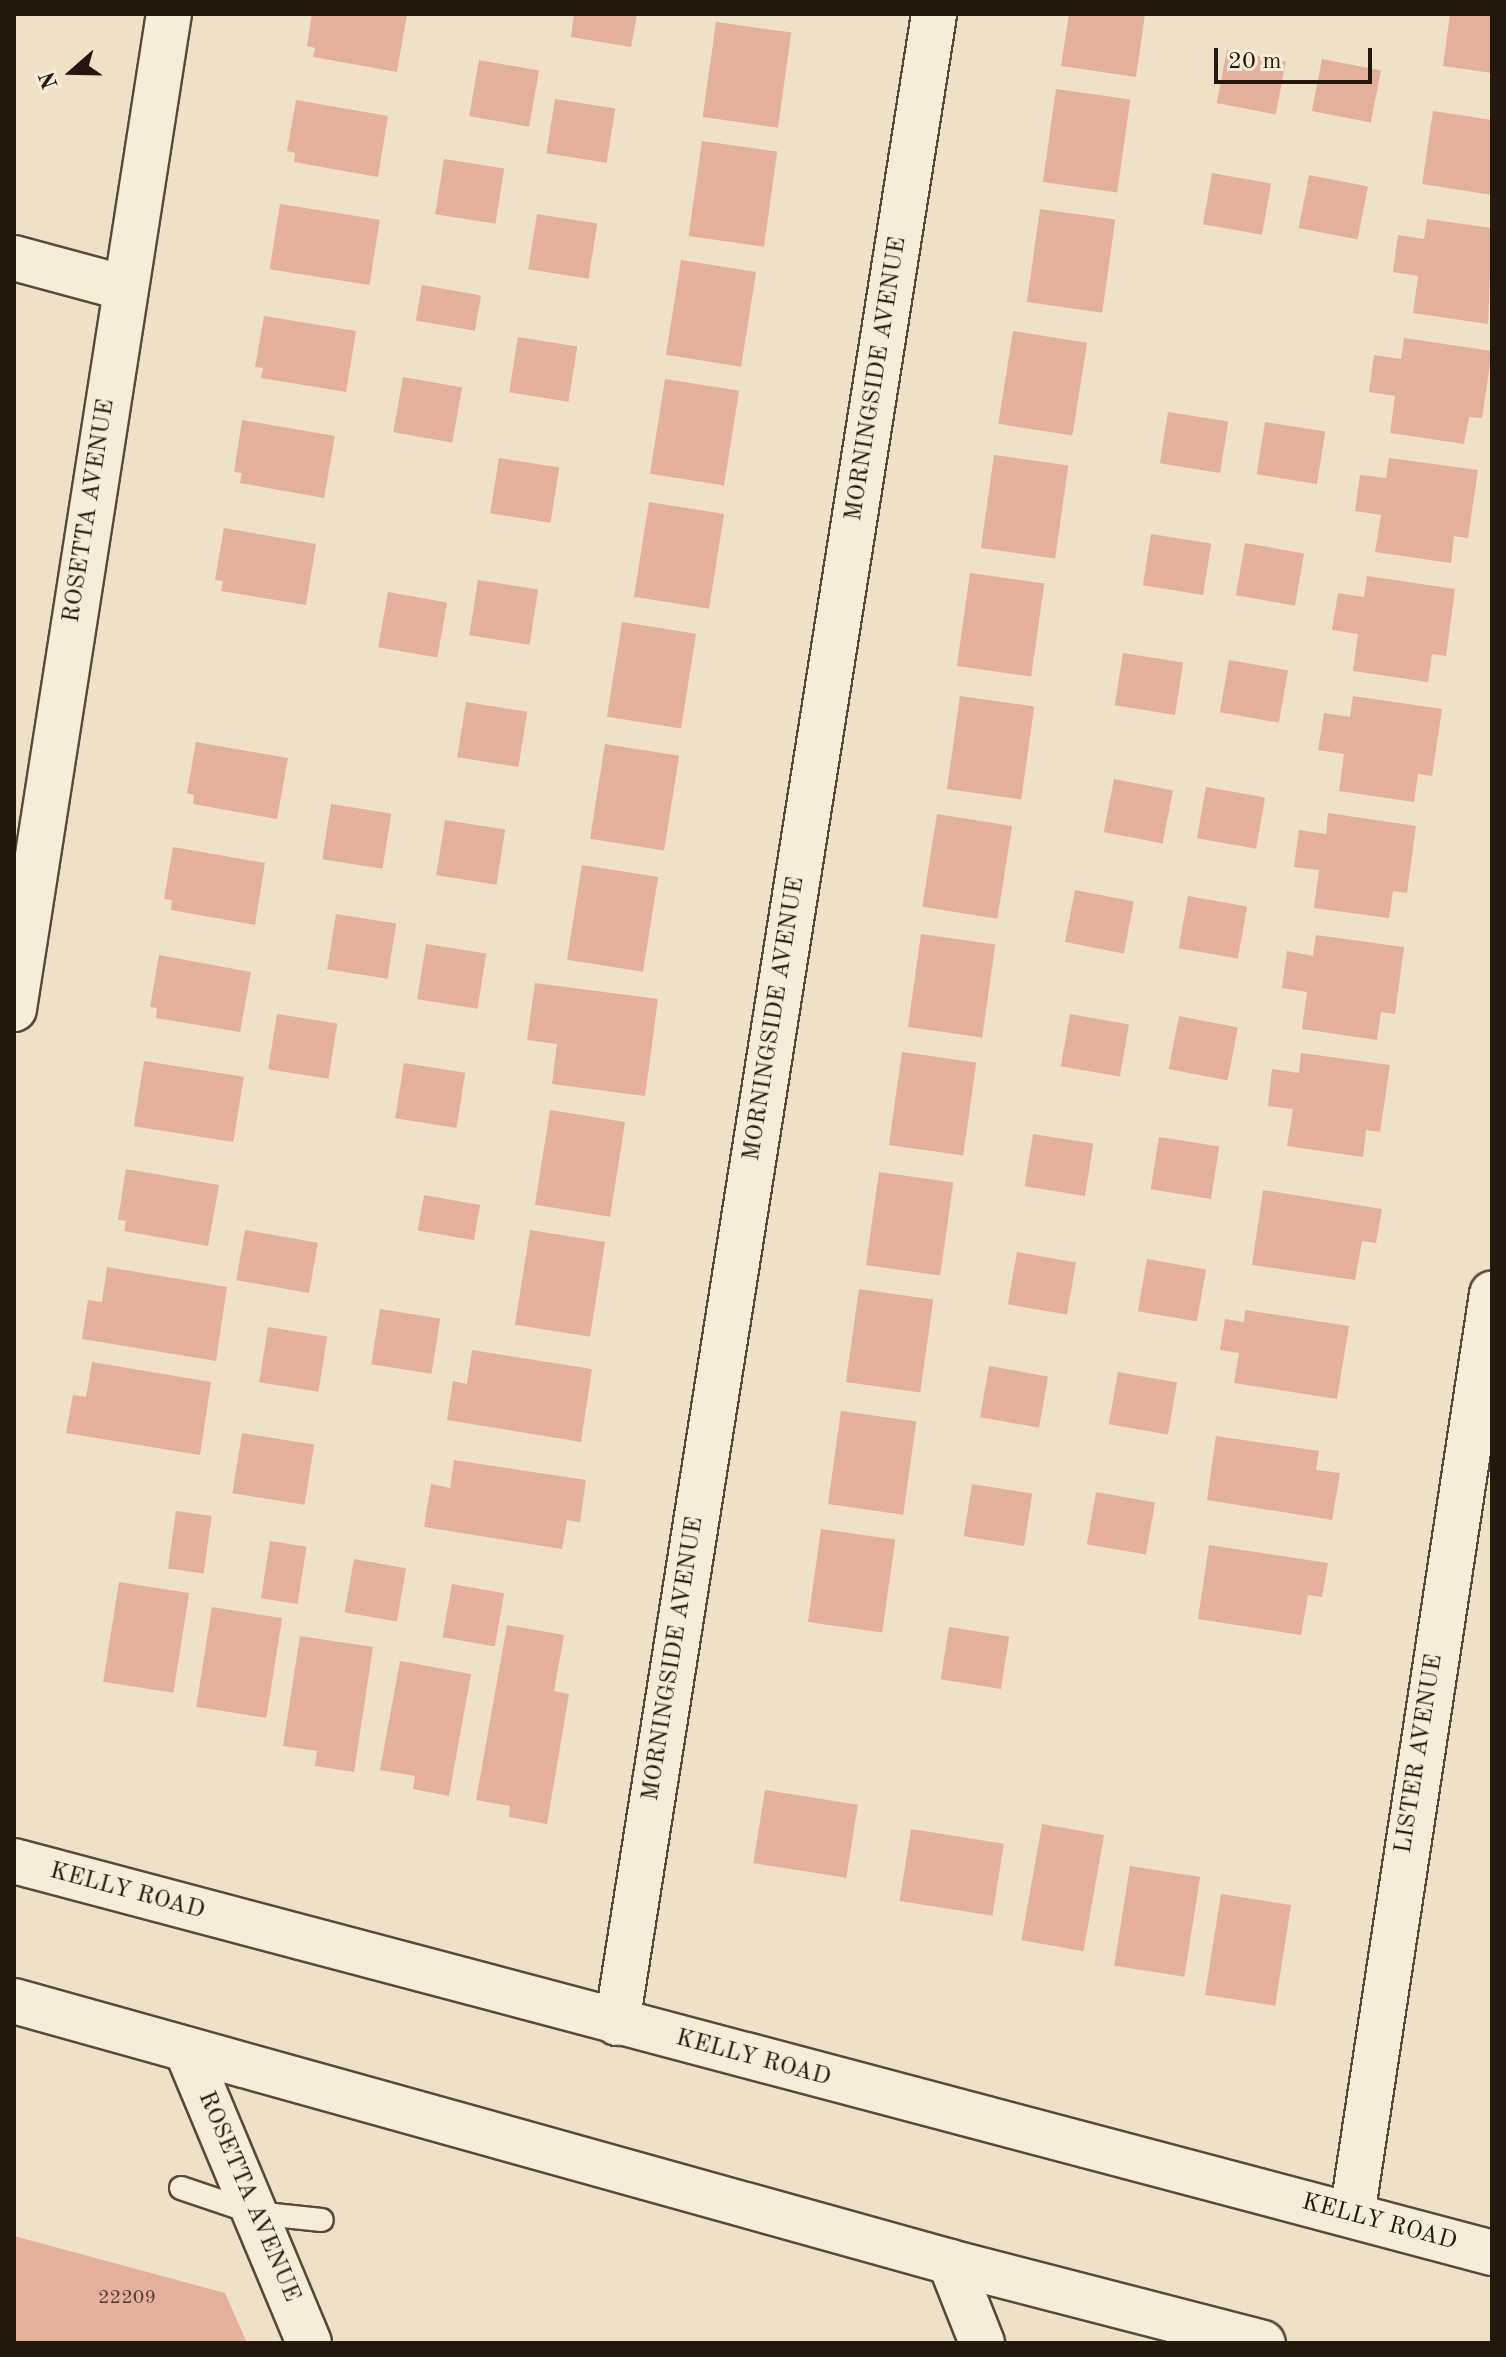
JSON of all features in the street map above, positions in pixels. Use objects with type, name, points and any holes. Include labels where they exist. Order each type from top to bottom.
[{"type":"street","name":"ROSETTA AVENUE","points":[[14,1009],[169,14]]},
{"type":"street","name":"MORNINGSIDE AVENUE","points":[[617,2023],[934,14]]},
{"type":"street","points":[[14,258],[125,288]]},
{"type":"street","name":"LISTER AVENUE","points":[[1352,2215],[1492,1294]]},
{"type":"street","name":"KELLY ROAD","points":[[14,1861],[1492,2253]]},
{"type":"street","points":[[14,2001],[950,2262],[1263,2343]]},
{"type":"street","name":"ROSETTA AVENUE","points":[[187,2051],[309,2343]]},
{"type":"street","points":[[950,2262],[982,2343]]},
{"type":"lane","points":[[181,2188],[255,2213],[322,2220]]},
{"type":"building","points":[[312,14],[407,14],[397,72],[313,57],[315,48],[307,46]]},
{"type":"building","points":[[574,14],[637,14],[631,47],[571,37]]},
{"type":"building","points":[[1069,14],[1145,14],[1136,77],[1061,66]]},
{"type":"building","points":[[1450,14],[1492,14],[1492,73],[1443,66]]},
{"type":"building","points":[[716,22],[791,33],[778,128],[703,117]]},
{"type":"building","points":[[1227,50],[1286,61],[1276,114],[1217,103]]},
{"type":"building","points":[[1322,59],[1381,70],[1371,122],[1312,111]]},
{"type":"building","points":[[479,60],[539,71],[529,127],[469,116]]},
{"type":"building","points":[[1056,89],[1130,99],[1117,193],[1043,182]]},
{"type":"building","points":[[555,99],[615,109],[607,163],[546,153]]},
{"type":"building","points":[[296,100],[388,116],[378,177],[294,162],[295,153],[287,151]]},
{"type":"building","points":[[1433,111],[1492,120],[1492,195],[1422,184]]},
{"type":"building","points":[[702,141],[777,152],[764,247],[689,236]]},
{"type":"building","points":[[444,159],[504,169],[495,224],[435,214]]},
{"type":"building","points":[[1212,173],[1271,183],[1262,235],[1203,224]]},
{"type":"building","points":[[1309,175],[1368,186],[1358,239],[1299,228]]},
{"type":"building","points":[[280,204],[380,220],[369,285],[270,269]]},
{"type":"building","points":[[1040,209],[1115,220],[1102,313],[1027,302]]},
{"type":"building","points":[[537,214],[597,224],[588,279],[528,269]]},
{"type":"building","points":[[1427,219],[1492,228],[1488,324],[1413,313],[1418,276],[1393,272],[1398,235],[1424,239]]},
{"type":"building","points":[[681,260],[756,272],[741,367],[666,355]]},
{"type":"building","points":[[422,285],[481,295],[475,331],[416,320]]},
{"type":"building","points":[[264,316],[356,331],[346,392],[261,378],[263,368],[255,367]]},
{"type":"building","points":[[1013,331],[1087,343],[1072,436],[998,424]]},
{"type":"building","points":[[518,337],[577,346],[569,402],[509,392]]},
{"type":"building","points":[[1404,338],[1492,351],[1482,418],[1469,417],[1464,444],[1390,433],[1395,396],[1369,392],[1374,355],[1401,359]]},
{"type":"building","points":[[403,377],[462,387],[452,443],[393,432]]},
{"type":"building","points":[[665,379],[739,391],[724,486],[650,474]]},
{"type":"building","points":[[1168,412],[1228,422],[1220,473],[1160,463]]},
{"type":"building","points":[[242,420],[335,436],[324,498],[240,483],[242,473],[234,472]]},
{"type":"building","points":[[1265,422],[1325,432],[1317,484],[1257,474]]},
{"type":"building","points":[[994,455],[1068,465],[1055,559],[981,548]]},
{"type":"building","points":[[499,458],[559,468],[550,523],[490,513]]},
{"type":"building","points":[[1389,458],[1478,470],[1468,538],[1454,536],[1451,563],[1375,552],[1381,515],[1355,511],[1360,475],[1386,478]]},
{"type":"building","points":[[649,502],[724,514],[709,609],[634,597]]},
{"type":"building","points":[[224,528],[316,544],[306,605],[221,591],[223,581],[215,580]]},
{"type":"building","points":[[1151,534],[1211,544],[1203,595],[1143,585]]},
{"type":"building","points":[[1245,543],[1304,553],[1295,606],[1236,595]]},
{"type":"building","points":[[970,573],[1044,583],[1031,677],[957,666]]},
{"type":"building","points":[[1367,576],[1455,589],[1446,656],[1432,654],[1428,682],[1353,671],[1358,634],[1332,630],[1338,593],[1364,597]]},
{"type":"building","points":[[478,580],[538,590],[529,645],[469,635]]},
{"type":"building","points":[[388,592],[447,602],[437,658],[378,647]]},
{"type":"building","points":[[622,622],[696,634],[681,729],[607,717]]},
{"type":"building","points":[[1123,653],[1183,663],[1175,715],[1115,705]]},
{"type":"building","points":[[1229,660],[1288,670],[1279,723],[1220,712]]},
{"type":"building","points":[[960,696],[1034,706],[1021,800],[947,789]]},
{"type":"building","points":[[1353,696],[1442,709],[1432,776],[1418,774],[1414,802],[1339,791],[1344,754],[1318,750],[1324,713],[1350,717]]},
{"type":"building","points":[[466,702],[527,712],[518,767],[457,757]]},
{"type":"building","points":[[196,742],[288,758],[277,819],[193,804],[194,795],[187,793]]},
{"type":"building","points":[[605,744],[679,756],[664,851],[590,839]]},
{"type":"building","points":[[1114,779],[1173,790],[1163,843],[1104,832]]},
{"type":"building","points":[[1206,787],[1265,797],[1256,849],[1197,838]]},
{"type":"building","points":[[331,804],[391,814],[382,869],[322,859]]},
{"type":"building","points":[[1328,813],[1416,826],[1407,893],[1393,891],[1389,918],[1314,908],[1319,870],[1294,867],[1299,830],[1326,834]]},
{"type":"building","points":[[937,814],[1012,826],[997,919],[922,907]]},
{"type":"building","points":[[445,820],[505,830],[496,885],[436,875]]},
{"type":"building","points":[[173,847],[265,863],[255,925],[171,910],[172,900],[164,899]]},
{"type":"building","points":[[582,865],[658,877],[643,972],[567,960]]},
{"type":"building","points":[[1075,890],[1134,901],[1124,953],[1065,942]]},
{"type":"building","points":[[1188,896],[1247,906],[1238,959],[1179,948]]},
{"type":"building","points":[[336,914],[396,924],[387,979],[327,969]]},
{"type":"building","points":[[921,934],[995,944],[982,1038],[908,1027]]},
{"type":"building","points":[[1316,935],[1404,947],[1395,1014],[1381,1012],[1377,1040],[1302,1029],[1307,992],[1282,988],[1287,951],[1313,956]]},
{"type":"building","points":[[426,944],[486,954],[477,1009],[417,999]]},
{"type":"building","points":[[159,955],[251,972],[240,1032],[156,1018],[157,1008],[150,1007]]},
{"type":"building","points":[[535,983],[658,999],[645,1096],[552,1084],[557,1044],[527,1040]]},
{"type":"building","points":[[277,1014],[337,1024],[328,1079],[268,1069]]},
{"type":"building","points":[[1070,1014],[1129,1024],[1120,1077],[1061,1066]]},
{"type":"building","points":[[1179,1016],[1238,1027],[1228,1080],[1169,1069]]},
{"type":"building","points":[[902,1052],[976,1062],[963,1156],[889,1145]]},
{"type":"building","points":[[1301,1053],[1390,1065],[1380,1132],[1366,1130],[1363,1157],[1287,1146],[1293,1109],[1268,1106],[1272,1069],[1299,1073]]},
{"type":"building","points":[[144,1061],[244,1077],[233,1142],[134,1126]]},
{"type":"building","points":[[404,1063],[465,1073],[456,1128],[395,1118]]},
{"type":"building","points":[[550,1110],[625,1122],[610,1217],[535,1205]]},
{"type":"building","points":[[1033,1134],[1093,1144],[1085,1196],[1025,1186]]},
{"type":"building","points":[[1159,1137],[1219,1147],[1211,1199],[1151,1189]]},
{"type":"building","points":[[126,1169],[219,1185],[208,1246],[124,1231],[126,1221],[118,1220]]},
{"type":"building","points":[[879,1172],[953,1182],[940,1276],[866,1265]]},
{"type":"building","points":[[1263,1190],[1382,1209],[1376,1243],[1362,1241],[1355,1280],[1252,1265]]},
{"type":"building","points":[[424,1195],[480,1205],[474,1240],[418,1230]]},
{"type":"building","points":[[245,1230],[318,1243],[309,1293],[236,1280]]},
{"type":"building","points":[[530,1230],[605,1242],[590,1337],[515,1325]]},
{"type":"building","points":[[1017,1252],[1076,1262],[1067,1315],[1008,1304]]},
{"type":"building","points":[[1147,1259],[1206,1269],[1197,1322],[1138,1311]]},
{"type":"building","points":[[107,1267],[227,1287],[216,1361],[82,1339],[88,1300],[102,1302]]},
{"type":"building","points":[[859,1289],[933,1299],[920,1393],[846,1382]]},
{"type":"building","points":[[380,1309],[440,1319],[431,1374],[371,1364]]},
{"type":"building","points":[[1245,1310],[1349,1326],[1337,1399],[1234,1383],[1239,1353],[1220,1350],[1225,1319],[1244,1322]]},
{"type":"building","points":[[268,1327],[327,1336],[319,1392],[259,1382]]},
{"type":"building","points":[[472,1350],[592,1369],[581,1442],[447,1420],[453,1381],[467,1384]]},
{"type":"building","points":[[92,1362],[211,1382],[200,1455],[66,1433],[73,1395],[86,1397]]},
{"type":"building","points":[[989,1366],[1048,1376],[1039,1428],[980,1417]]},
{"type":"building","points":[[1118,1372],[1177,1382],[1168,1435],[1109,1424]]},
{"type":"building","points":[[841,1411],[916,1422],[903,1515],[828,1504]]},
{"type":"building","points":[[242,1433],[314,1444],[305,1505],[232,1493]]},
{"type":"building","points":[[1216,1436],[1319,1451],[1316,1470],[1340,1473],[1332,1520],[1207,1500]]},
{"type":"building","points":[[454,1460],[586,1480],[580,1522],[567,1520],[562,1549],[424,1527],[431,1484],[450,1488]]},
{"type":"building","points":[[972,1484],[1032,1494],[1024,1546],[964,1536]]},
{"type":"building","points":[[1096,1492],[1155,1502],[1146,1555],[1087,1544]]},
{"type":"building","points":[[176,1511],[212,1516],[204,1573],[168,1568]]},
{"type":"building","points":[[821,1529],[895,1539],[882,1633],[808,1622]]},
{"type":"building","points":[[270,1541],[307,1547],[297,1604],[261,1598]]},
{"type":"building","points":[[1209,1545],[1328,1563],[1322,1597],[1308,1595],[1301,1635],[1198,1619]]},
{"type":"building","points":[[354,1559],[406,1568],[397,1621],[345,1612]]},
{"type":"building","points":[[119,1582],[189,1593],[173,1693],[103,1682]]},
{"type":"building","points":[[452,1584],[504,1593],[495,1646],[443,1637]]},
{"type":"building","points":[[212,1607],[282,1618],[266,1718],[196,1707]]},
{"type":"building","points":[[507,1625],[564,1635],[554,1691],[569,1694],[547,1824],[509,1817],[510,1806],[476,1800]]},
{"type":"building","points":[[949,1627],[1009,1637],[1001,1689],[941,1679]]},
{"type":"building","points":[[300,1636],[373,1647],[354,1772],[315,1766],[317,1751],[283,1746]]},
{"type":"building","points":[[400,1661],[471,1674],[449,1796],[413,1789],[415,1776],[380,1770]]},
{"type":"building","points":[[765,1790],[858,1805],[846,1878],[753,1863]]},
{"type":"building","points":[[1042,1824],[1104,1835],[1084,1951],[1022,1940]]},
{"type":"building","points":[[911,1829],[1004,1844],[992,1916],[900,1901]]},
{"type":"building","points":[[1130,1866],[1200,1877],[1184,1977],[1114,1966]]},
{"type":"building","points":[[1221,1894],[1291,1905],[1275,2006],[1205,1995]]},
{"type":"building","points":[[14,2236],[225,2293],[247,2343],[14,2343]]}]
